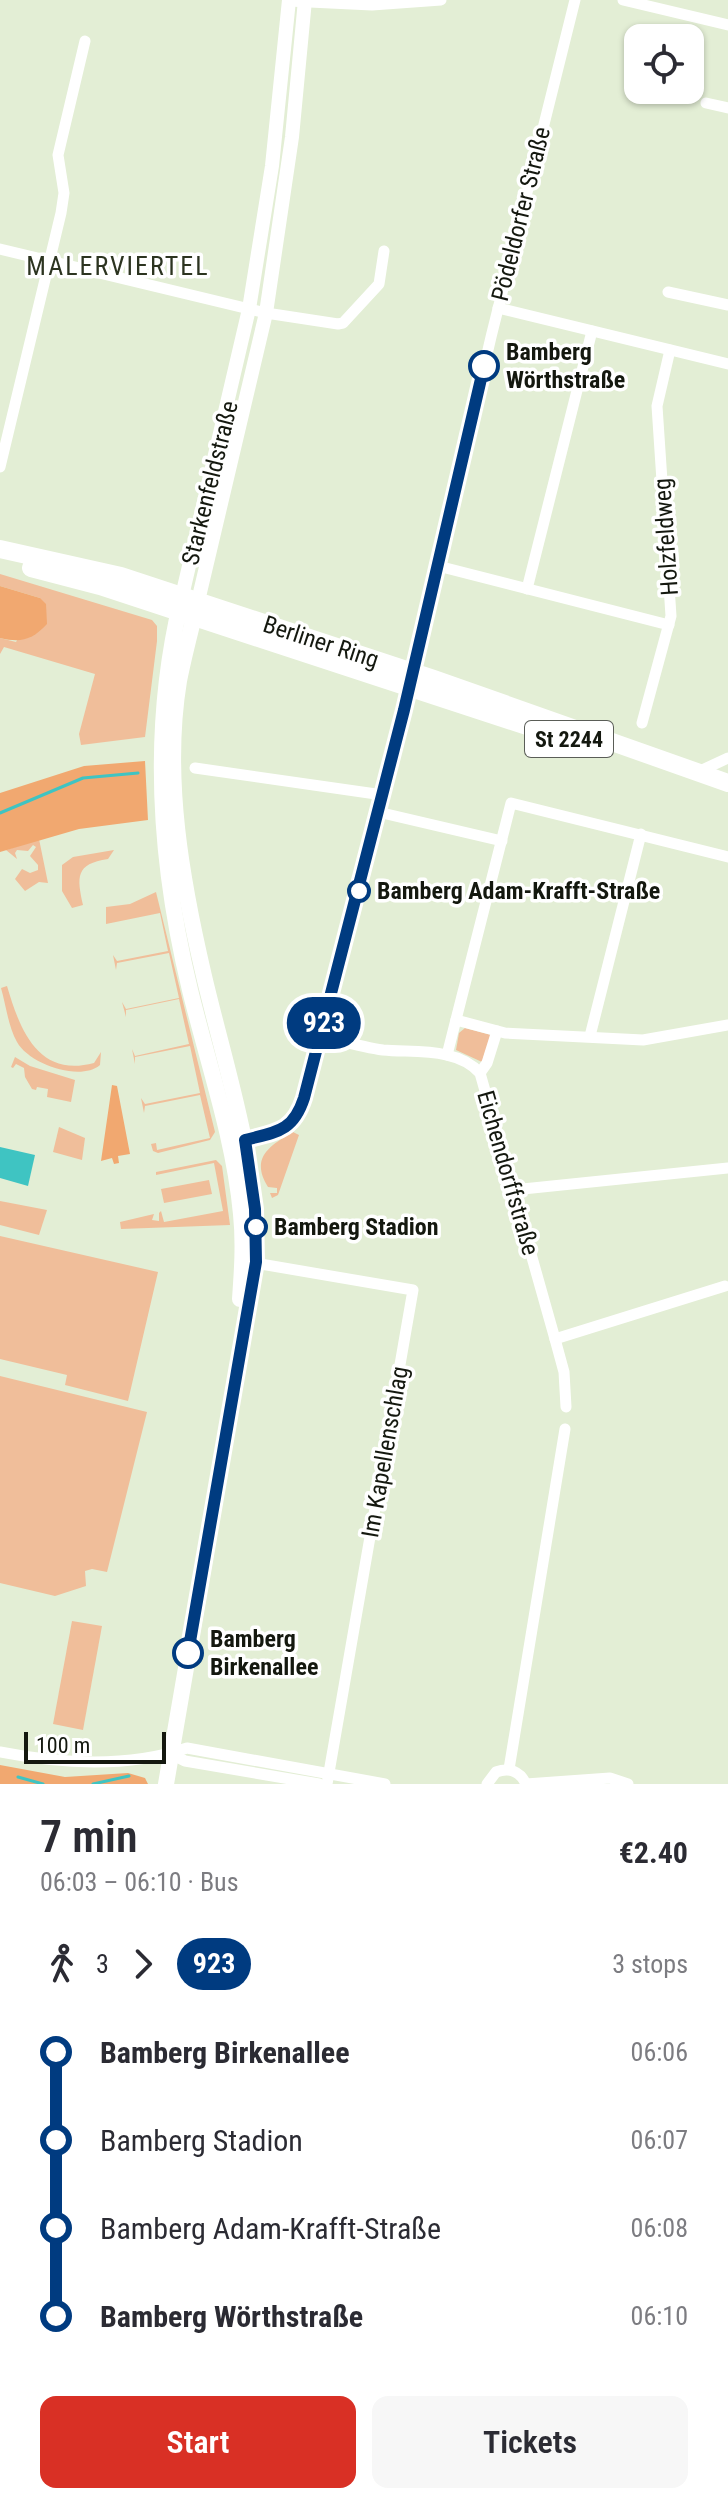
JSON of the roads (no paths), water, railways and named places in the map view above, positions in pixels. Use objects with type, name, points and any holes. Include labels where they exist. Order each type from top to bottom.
[{"type":"main road","name":"Berliner Ring","points":[[0,549],[108,573],[188,607]]},
{"type":"main road","name":"Berliner Ring","points":[[0,560],[188,607],[728,783]]},
{"type":"main road","name":"Starkenfeldstraße","points":[[188,607],[164,693],[160,756],[163,830],[237,1142]]},
{"type":"main road","name":"Berliner Ring","points":[[411,680],[728,793]]},
{"type":"main road","points":[[166,1784],[236,1376],[256,1218],[237,1142]]},
{"type":"street","points":[[289,1],[372,5],[441,0]]},
{"type":"street","name":"Pödeldorfer Straße","points":[[237,1142],[279,1131],[294,1121],[304,1098],[383,795],[498,308],[575,0]]},
{"type":"street","points":[[623,0],[728,25]]},
{"type":"street","name":"Starkenfeldstraße","points":[[188,607],[262,232],[289,1]]},
{"type":"street","name":"Starkenfeldstraße","points":[[188,607],[266,313],[292,137],[305,1]]},
{"type":"street","points":[[0,467],[64,193],[59,149],[85,41]]},
{"type":"street","points":[[706,103],[728,108]]},
{"type":"street","points":[[0,249],[266,313],[338,324],[343,323],[379,284],[384,251]]},
{"type":"street","points":[[668,292],[728,305]]},
{"type":"street","points":[[498,308],[728,364]]},
{"type":"street","points":[[527,589],[592,331]]},
{"type":"street","name":"Holzfeldweg","points":[[642,723],[669,625],[671,605],[657,406],[670,350]]},
{"type":"street","points":[[438,566],[669,625]]},
{"type":"street","points":[[696,772],[728,758]]},
{"type":"street","points":[[195,768],[383,795]]},
{"type":"street","points":[[447,1055],[511,803],[728,857]]},
{"type":"street","points":[[378,812],[502,841]]},
{"type":"street","points":[[590,1036],[641,834]]},
{"type":"street","points":[[456,1020],[497,1031],[656,1039],[728,1025]]},
{"type":"street","points":[[480,1073],[487,1063],[497,1031]]},
{"type":"street","name":"Eichendorffstraße","points":[[321,1036],[381,1050],[447,1055],[467,1062],[480,1073],[564,1372],[566,1407]]},
{"type":"street","points":[[513,1190],[728,1168]]},
{"type":"street","name":"Im Kapellenschlag","points":[[249,1262],[413,1290],[328,1778]]},
{"type":"street","points":[[555,1339],[725,1286]]},
{"type":"street","points":[[509,1769],[565,1429]]},
{"type":"street","points":[[0,1752],[74,1762],[171,1754],[187,1748],[328,1778],[385,1784]]},
{"type":"street","points":[[171,1754],[185,1761],[319,1784]]},
{"type":"street","points":[[487,1784],[496,1772],[509,1769],[519,1774],[526,1784],[610,1778],[628,1784]]},
{"type":"water","points":[[0,1147],[35,1155],[28,1186],[0,1178]]},
{"type":"waterway","points":[[0,813],[83,778],[138,773]]},
{"type":"waterway","points":[[93,1784],[129,1776]]},
{"type":"waterway","points":[[18,1777],[43,1784]]},
{"type":"place","name":"Bamberg Wörthstraße","points":[[484,366]]},
{"type":"place","name":"Bamberg Adam-Krafft-Straße","points":[[359,891]]},
{"type":"place","name":"Bamberg Stadion","points":[[256,1227]]},
{"type":"place","name":"Bamberg Birkenallee","points":[[188,1653]]},
{"type":"district","name":"MALERVIERTEL","points":[[118,266]]}]
